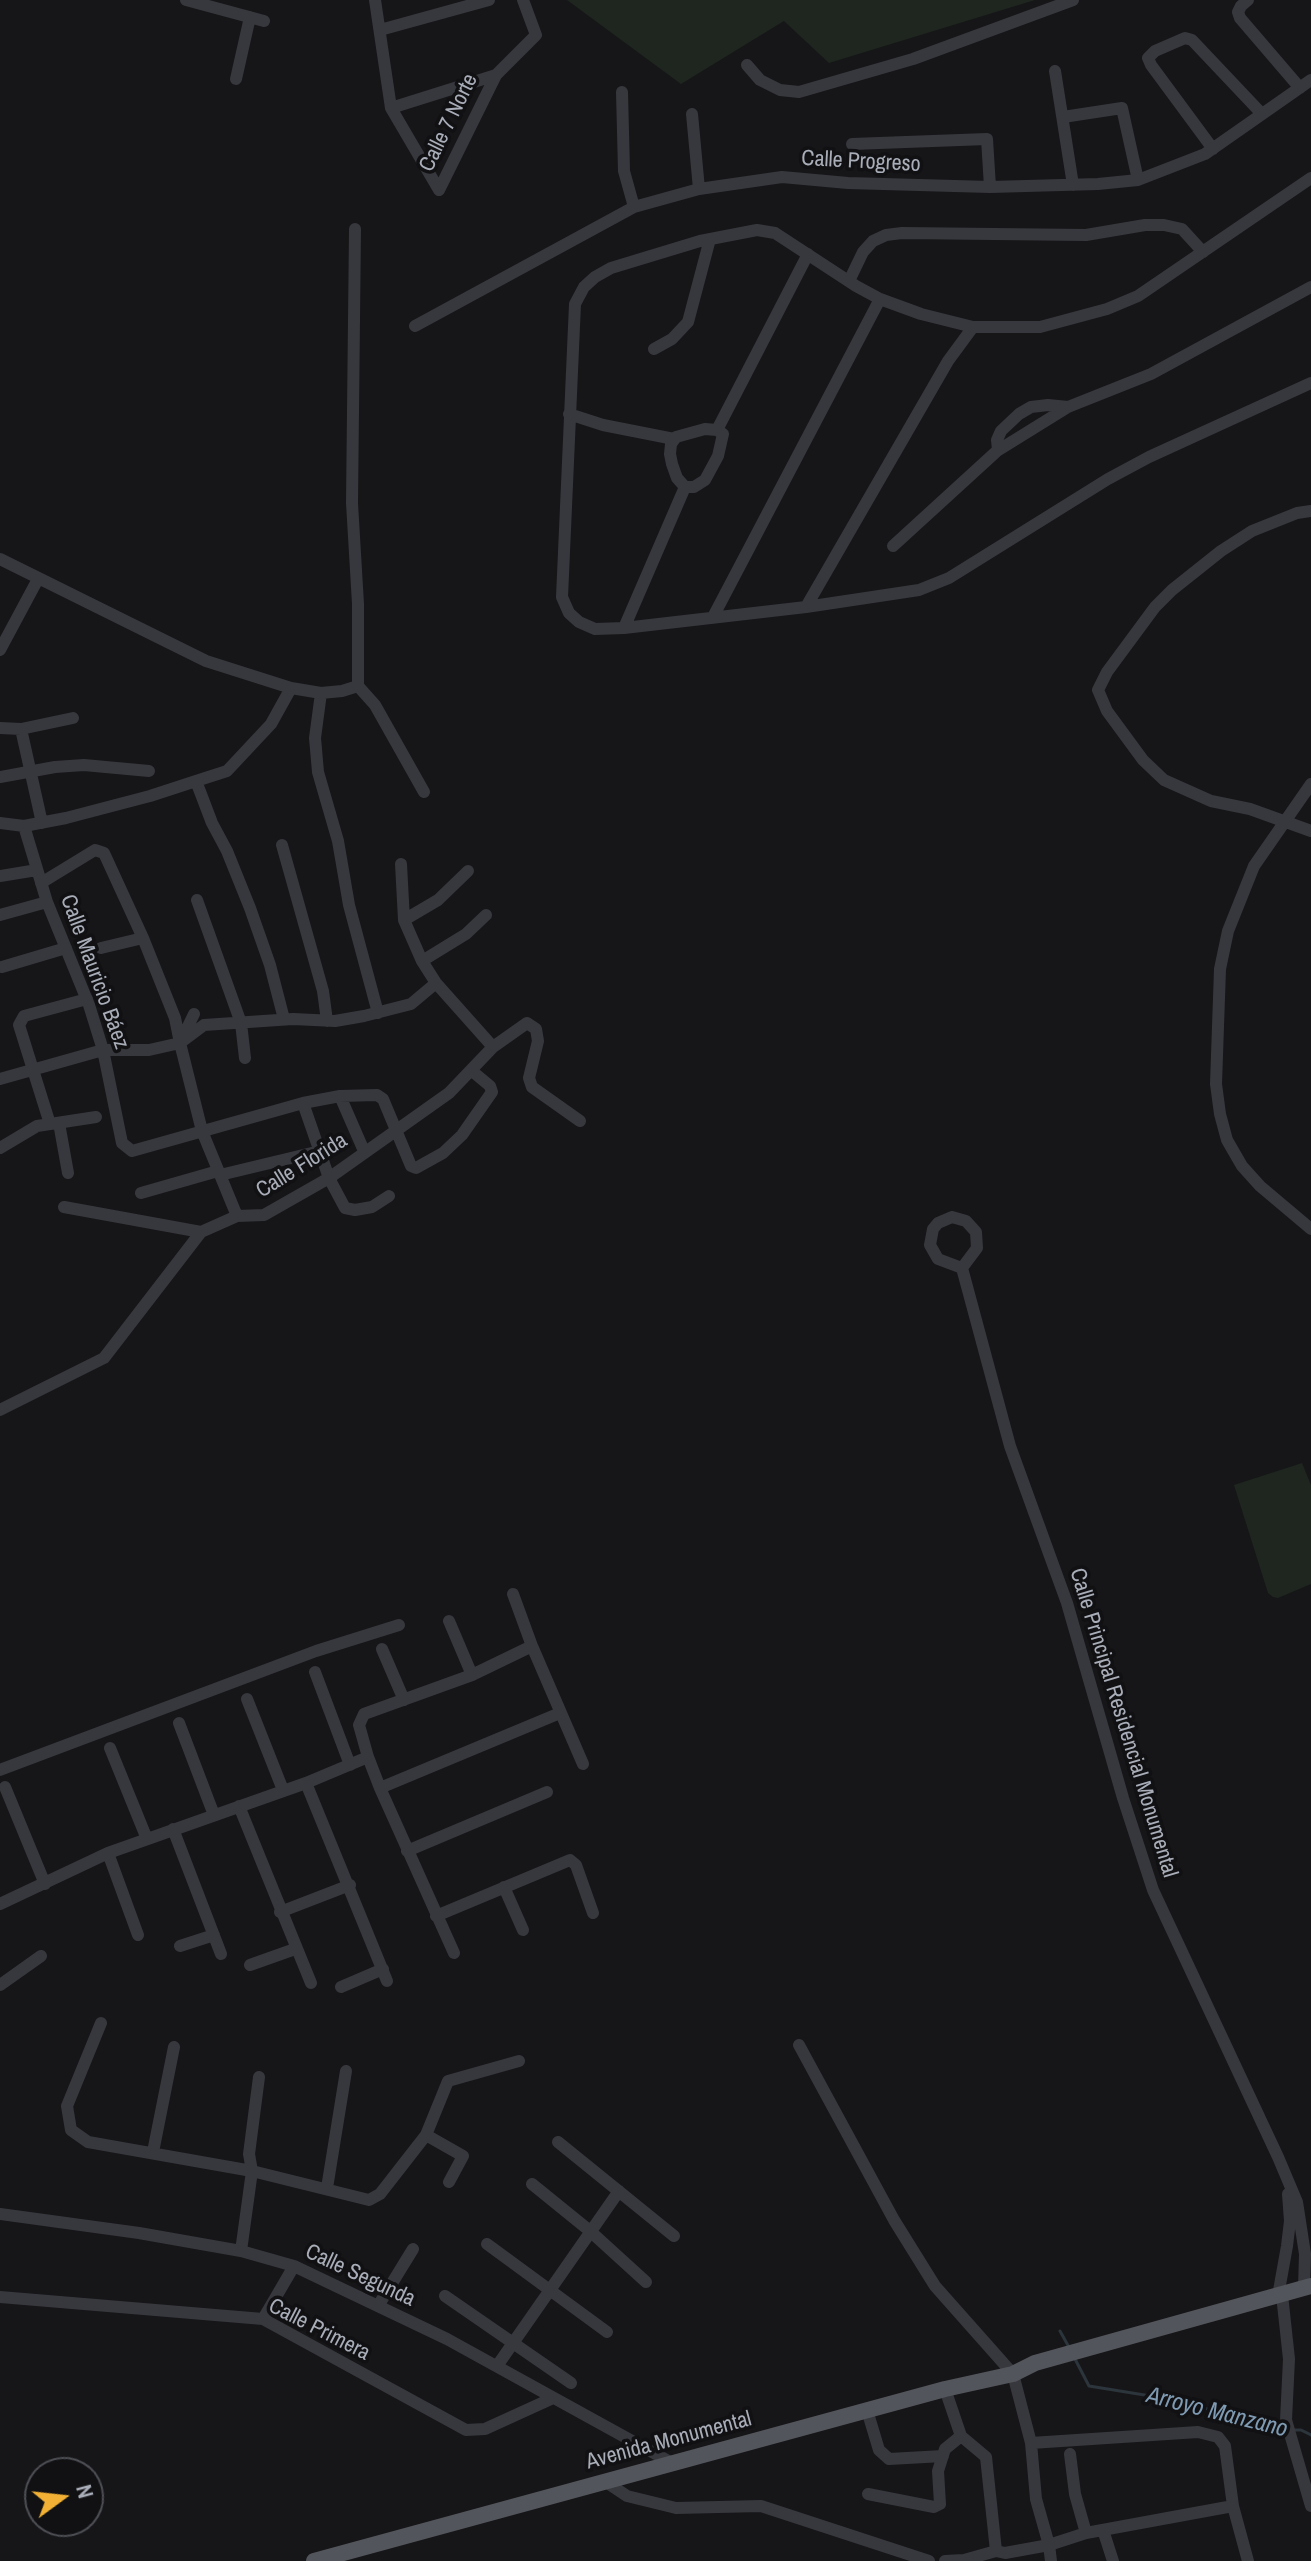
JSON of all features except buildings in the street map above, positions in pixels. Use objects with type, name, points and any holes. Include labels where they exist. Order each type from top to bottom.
[{"type":"main road","points":[[1280,2295],[1308,2287]]},
{"type":"main road","name":"Avenida Monumental","points":[[314,2561],[945,2389],[1013,2374],[1035,2363],[1280,2295]]},
{"type":"street","points":[[186,0],[264,21]]},
{"type":"street","points":[[375,0],[391,108],[496,75],[536,35],[523,0]]},
{"type":"street","points":[[380,30],[489,0]]},
{"type":"street","points":[[747,65],[760,80],[780,90],[799,92],[913,59],[1073,0]]},
{"type":"street","points":[[1248,0],[1238,12],[1240,18],[1306,84]]},
{"type":"street","points":[[236,79],[250,17]]},
{"type":"street","points":[[1213,149],[1151,65],[1148,58],[1155,51],[1185,38],[1192,40],[1262,114]]},
{"type":"street","points":[[1055,71],[1073,185]]},
{"type":"street","name":"Calle 7 Norte","points":[[391,108],[439,190],[496,75]]},
{"type":"street","name":"Calle Progreso","points":[[415,326],[634,207],[699,189],[782,177],[848,183],[990,187],[1138,180],[1213,149],[1306,84]]},
{"type":"street","points":[[622,92],[622,156],[634,207]]},
{"type":"street","points":[[1063,117],[1122,108],[1138,180]]},
{"type":"street","points":[[692,114],[699,189]]},
{"type":"street","points":[[852,144],[987,139],[990,187]]},
{"type":"street","points":[[1311,178],[1138,296],[1107,309],[1040,327],[973,327],[921,314],[880,299],[775,233],[757,230],[710,239],[611,268],[584,287],[575,304],[562,597],[569,613],[579,622],[595,629],[806,607],[919,590],[949,578],[1121,471],[1311,383]]},
{"type":"street","points":[[849,281],[863,252],[873,241],[902,233],[1086,235],[1145,225],[1164,225],[1182,229],[1203,252]]},
{"type":"street","points":[[355,229],[352,503],[358,604],[358,686],[375,705],[424,792]]},
{"type":"street","points":[[654,349],[672,339],[688,322],[710,239]]},
{"type":"street","points":[[717,430],[808,254]]},
{"type":"street","points":[[893,546],[998,450],[1068,407],[1151,374],[1311,287]]},
{"type":"street","points":[[713,617],[880,299]]},
{"type":"street","points":[[806,607],[948,361],[973,327]]},
{"type":"street","points":[[998,450],[997,440],[1001,431],[1019,414],[1031,407],[1068,407]]},
{"type":"street","points":[[569,414],[603,425],[674,439],[705,429],[717,430],[723,434],[711,471],[705,480],[694,487],[685,487],[677,478],[670,454],[674,439]]},
{"type":"street","points":[[624,628],[685,487]]},
{"type":"street","points":[[1311,511],[1297,513],[1252,531],[1172,590],[1155,607],[1107,672],[1098,690],[1107,711],[1143,760],[1164,780],[1187,793],[1250,809],[1311,831]]},
{"type":"street","points":[[0,559],[206,661],[291,688],[321,693],[358,686]]},
{"type":"street","points":[[0,650],[38,579]]},
{"type":"street","points":[[0,823],[24,826],[93,812],[227,771],[271,724],[291,688]]},
{"type":"street","points":[[321,693],[315,738],[318,772],[338,841],[349,905],[378,1013]]},
{"type":"street","points":[[0,728],[21,729],[73,718]]},
{"type":"street","points":[[21,729],[42,823]]},
{"type":"street","points":[[0,777],[84,765],[149,771]]},
{"type":"street","points":[[196,781],[250,908],[270,965],[284,1019]]},
{"type":"street","points":[[1311,784],[1254,866],[1228,931],[1220,969],[1216,1084],[1227,1140],[1242,1166],[1260,1186],[1311,1229]]},
{"type":"street","name":"Calle Mauricio Báez","points":[[24,826],[47,902],[87,999],[103,1050],[122,1143],[132,1151],[202,1131]]},
{"type":"street","points":[[282,845],[323,991],[327,1021]]},
{"type":"street","points":[[0,876],[39,877],[95,850],[104,853],[175,1018],[202,1131],[237,1216]]},
{"type":"street","points":[[401,864],[404,920],[422,961],[436,983],[493,1047]]},
{"type":"street","points":[[404,920],[438,900],[468,871]]},
{"type":"street","points":[[197,900],[241,1023],[245,1058]]},
{"type":"street","points":[[0,915],[47,902]]},
{"type":"street","points":[[422,961],[466,934],[486,915]]},
{"type":"street","points":[[101,948],[143,938]]},
{"type":"street","points":[[2,967],[66,948]]},
{"type":"street","points":[[0,1079],[103,1050],[149,1050],[180,1043],[204,1025],[284,1019],[327,1021],[378,1013],[411,1004],[436,983]]},
{"type":"street","points":[[68,1173],[54,1123],[32,1071],[19,1025],[24,1016],[87,999]]},
{"type":"street","points":[[180,1043],[194,1014]]},
{"type":"street","name":"Calle Florida","points":[[0,1410],[104,1358],[201,1232],[237,1216],[264,1215],[329,1178],[449,1093],[493,1047],[527,1023],[536,1029],[536,1055],[529,1078],[532,1087],[580,1121]]},
{"type":"street","points":[[202,1131],[303,1103],[340,1096],[377,1095],[383,1099],[411,1166],[416,1168],[443,1153],[462,1135],[492,1092],[490,1086],[472,1071]]},
{"type":"street","points":[[340,1096],[364,1151]]},
{"type":"street","points":[[303,1103],[329,1178],[345,1208],[372,1207],[389,1196]]},
{"type":"street","points":[[0,1148],[37,1126],[96,1117]]},
{"type":"street","points":[[141,1193],[320,1151]]},
{"type":"street","points":[[64,1207],[201,1232]]},
{"type":"street","points":[[960,1218],[976,1232],[977,1248],[962,1268],[945,1263],[933,1253],[930,1245],[933,1229],[945,1219],[960,1218]]},
{"type":"street","name":"Calle Principal Residencial Monumental","points":[[962,1268],[1010,1446],[1067,1603],[1153,1890],[1285,2175],[1302,2221],[1308,2287]]},
{"type":"street","points":[[513,1594],[583,1764]]},
{"type":"street","points":[[449,1621],[472,1675]]},
{"type":"street","points":[[0,1770],[316,1651],[399,1625]]},
{"type":"street","points":[[454,1953],[380,1788],[368,1757],[360,1718],[472,1675],[532,1646]]},
{"type":"street","points":[[382,1649],[404,1700]]},
{"type":"street","points":[[315,1672],[350,1765]]},
{"type":"street","points":[[247,1699],[283,1790]]},
{"type":"street","points":[[380,1788],[560,1713]]},
{"type":"street","points":[[179,1723],[214,1815]]},
{"type":"street","points":[[110,1748],[147,1839]]},
{"type":"street","points":[[0,1904],[108,1853],[306,1783],[368,1757]]},
{"type":"street","points":[[306,1783],[385,1975],[341,1987]]},
{"type":"street","points":[[5,1787],[45,1884]]},
{"type":"street","points":[[407,1851],[547,1792]]},
{"type":"street","points":[[239,1806],[311,1983]]},
{"type":"street","points":[[173,1829],[221,1954]]},
{"type":"street","points":[[108,1853],[138,1935]]},
{"type":"street","points":[[436,1916],[570,1860],[576,1865],[593,1913]]},
{"type":"street","points":[[280,1912],[350,1885]]},
{"type":"street","points":[[504,1887],[523,1930]]},
{"type":"street","points":[[180,1946],[214,1935]]},
{"type":"street","points":[[250,1965],[295,1949]]},
{"type":"street","points":[[0,1985],[41,1956]]},
{"type":"street","points":[[101,2023],[67,2106],[71,2130],[88,2142],[252,2171],[369,2200],[375,2198],[426,2135],[448,2081],[519,2061]]},
{"type":"street","points":[[799,2045],[894,2220],[935,2286],[1013,2374],[1031,2443],[1036,2499],[1051,2561]]},
{"type":"street","points":[[153,2152],[174,2047]]},
{"type":"street","points":[[327,2188],[346,2071]]},
{"type":"street","points":[[241,2251],[252,2171],[249,2154],[259,2077]]},
{"type":"street","points":[[426,2135],[463,2156],[449,2182]]},
{"type":"street","points":[[558,2142],[674,2236]]},
{"type":"street","name":"Calle Principal Residencial Monumental","points":[[1285,2175],[1289,2212],[1280,2295],[1289,2359],[1286,2420],[1311,2506]]},
{"type":"street","points":[[532,2184],[646,2282]]},
{"type":"street","points":[[497,2366],[619,2191]]},
{"type":"street","name":"Calle Segunda","points":[[0,2214],[241,2251],[294,2266],[447,2339],[672,2463]]},
{"type":"street","points":[[487,2244],[607,2332]]},
{"type":"street","points":[[1287,2246],[1305,2248]]},
{"type":"street","points":[[378,2306],[413,2249]]},
{"type":"street","points":[[263,2319],[294,2266]]},
{"type":"street","points":[[445,2296],[571,2383]]},
{"type":"street","name":"Calle Primera","points":[[0,2297],[263,2319],[466,2430],[485,2429],[553,2398]]},
{"type":"street","points":[[945,2389],[961,2436],[986,2457],[1003,2555]]},
{"type":"street","points":[[867,2410],[879,2450],[889,2459],[943,2456]]},
{"type":"street","points":[[1031,2443],[1198,2432],[1218,2437],[1225,2446],[1233,2506],[1248,2561]]},
{"type":"street","points":[[868,2494],[934,2507],[940,2504],[938,2471],[945,2449],[961,2436]]},
{"type":"street","points":[[1070,2454],[1075,2494],[1086,2533]]},
{"type":"street","points":[[606,2482],[627,2496],[676,2508],[761,2506],[929,2561]]},
{"type":"street","points":[[945,2561],[1003,2555],[1086,2533],[1233,2506]]},
{"type":"street","points":[[1103,2530],[1113,2561]]},
{"type":"shaded area","points":[[567,0],[1035,0],[829,63],[784,21],[681,84]]},
{"type":"shaded area","points":[[1302,1463],[1311,1485],[1311,1584],[1278,1598],[1268,1593],[1234,1485]]},
{"type":"waterway","name":"Arroyo Manzano","points":[[1060,2331],[1070,2349]]},
{"type":"waterway","name":"Arroyo Manzano","points":[[1075,2359],[1089,2386],[1194,2403],[1229,2419],[1286,2430]]},
{"type":"waterway","name":"Arroyo Manzano","points":[[1293,2430],[1311,2435]]}]
